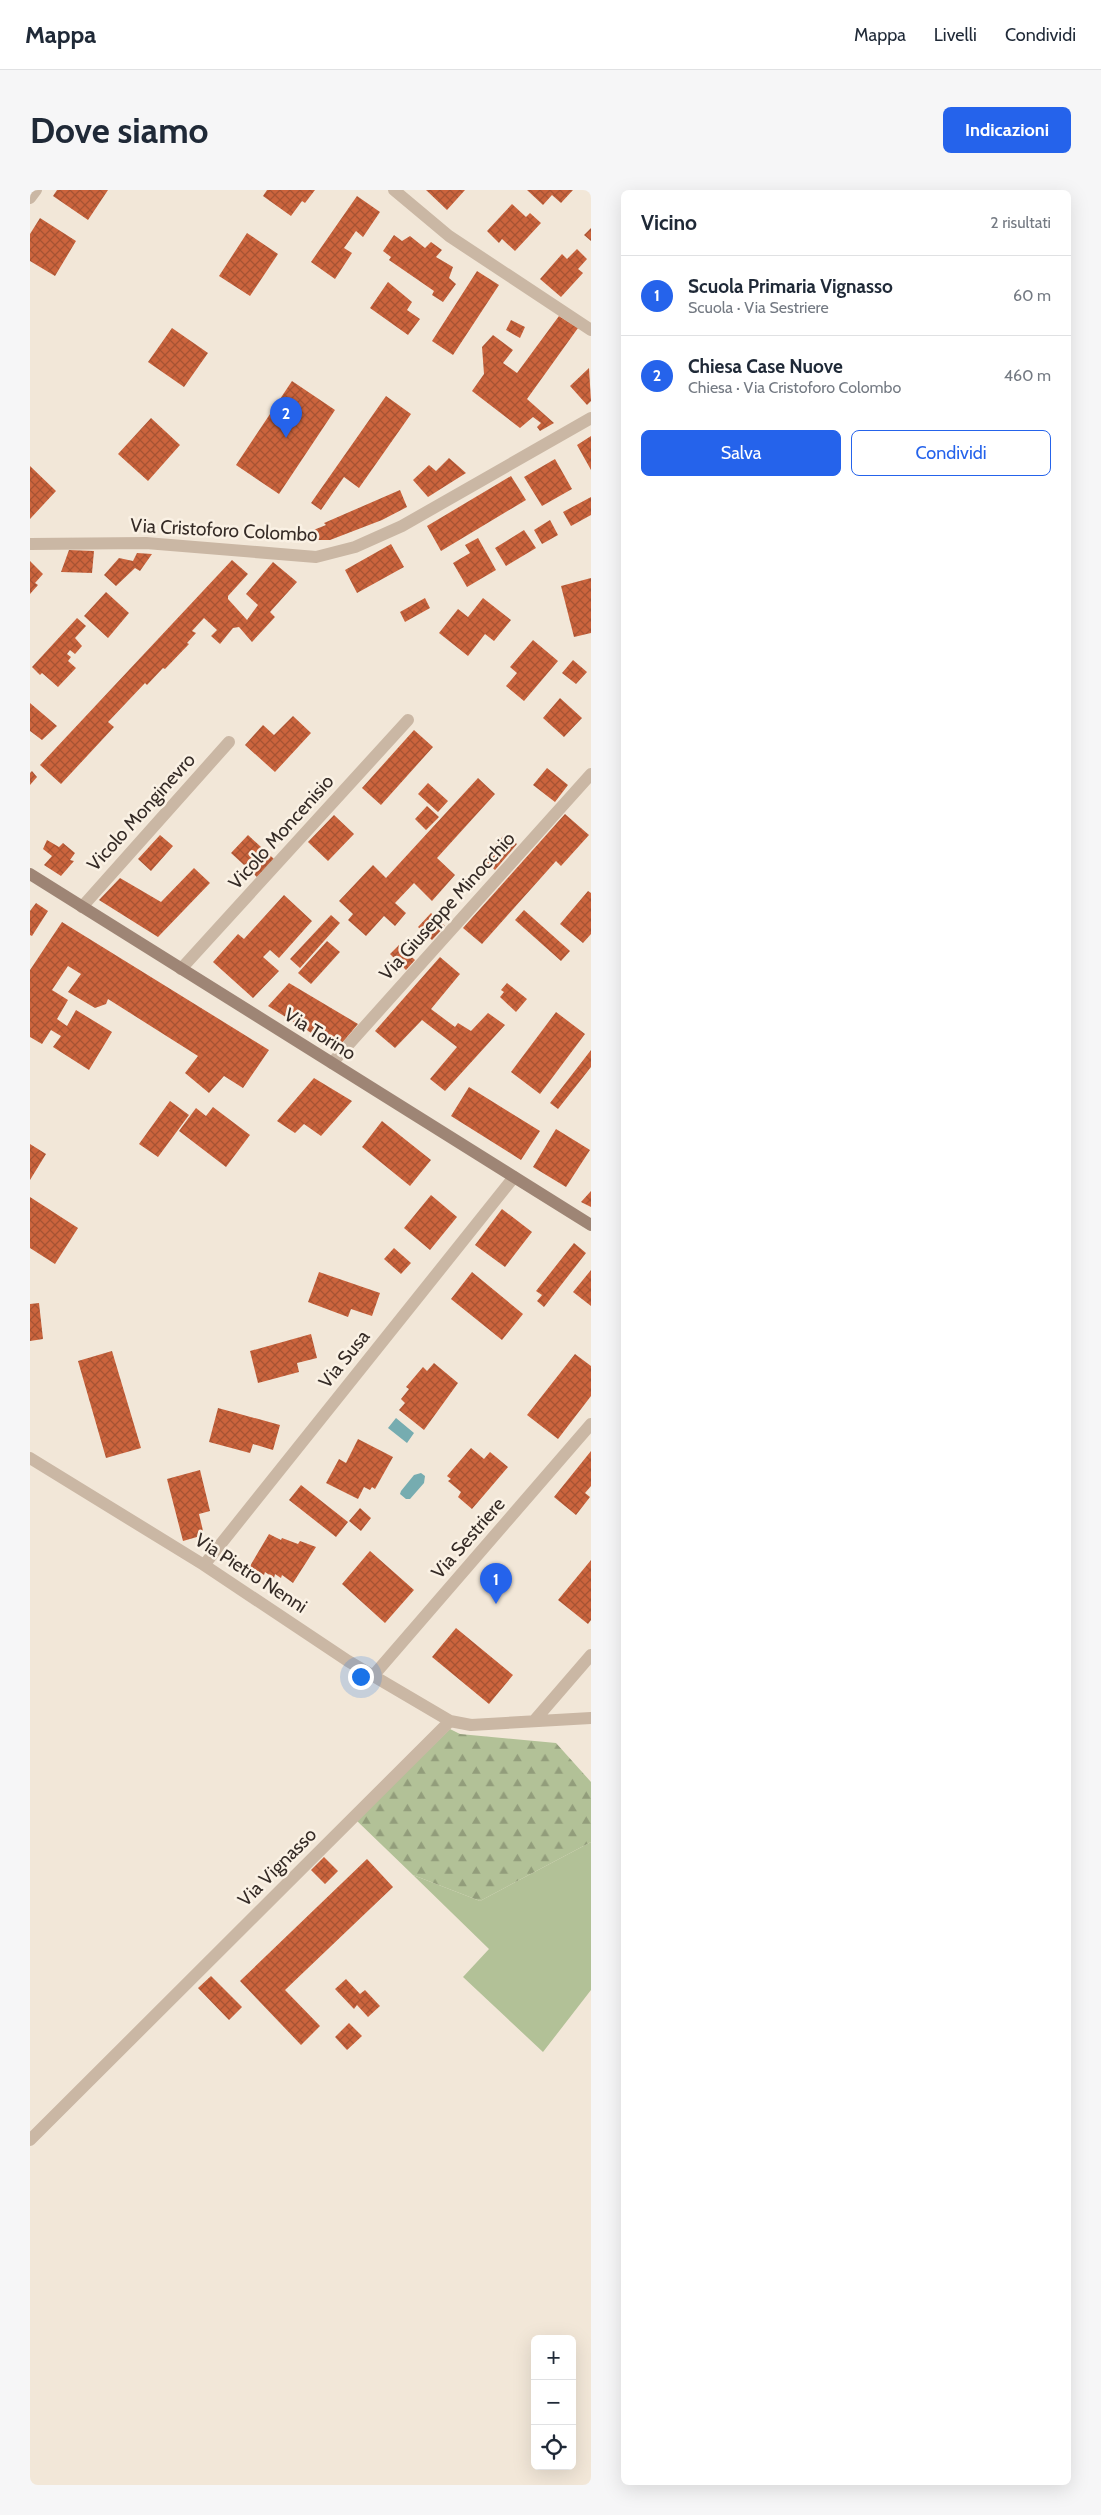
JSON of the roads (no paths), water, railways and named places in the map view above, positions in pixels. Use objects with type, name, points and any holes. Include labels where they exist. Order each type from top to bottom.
[{"type":"street","points":[[30,198],[36,190]]},
{"type":"street","points":[[394,190],[449,236],[591,330]]},
{"type":"street","name":"Via Cristoforo Colombo","points":[[30,544],[146,543],[316,557],[355,547],[402,526],[591,418]]},
{"type":"street","name":"Vicolo Moncenisio","points":[[181,970],[408,720]]},
{"type":"street","name":"Vicolo Monginevro","points":[[82,907],[229,742]]},
{"type":"street","name":"Via Giuseppe Minocchio","points":[[332,1063],[591,774]]},
{"type":"street","name":"Via Torino","points":[[30,874],[591,1225]]},
{"type":"street","name":"Via Susa","points":[[204,1565],[514,1177]]},
{"type":"street","name":"Via Sestriere","points":[[373,1676],[591,1424]]},
{"type":"street","name":"Via Pietro Nenni","points":[[30,1458],[204,1565],[373,1676],[450,1721]]},
{"type":"street","points":[[534,1721],[591,1655]]},
{"type":"street","points":[[450,1721],[471,1725],[591,1718]]},
{"type":"street","name":"Via Vignasso","points":[[30,2140],[450,1721]]},
{"type":"water","points":[[396,1418],[414,1433],[407,1443],[388,1428]]},
{"type":"water","points":[[421,1473],[425,1476],[424,1483],[410,1499],[406,1499],[400,1494],[401,1491],[414,1475]]},
{"type":"place","name":"Chiesa Case Nuove","points":[[286,438]]},
{"type":"place","name":"Scuola Primaria Vignasso","points":[[496,1604]]}]
